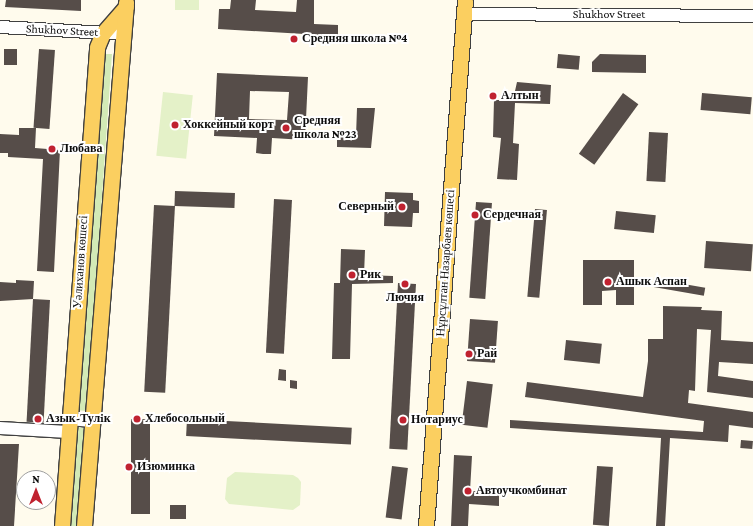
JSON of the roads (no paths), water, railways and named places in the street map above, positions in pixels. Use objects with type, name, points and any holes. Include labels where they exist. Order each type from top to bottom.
[{"type":"main road","name":"Уәлиханов көшесі","points":[[62,526],[97,46],[103,33],[126,4]]},
{"type":"main road","name":"Уәлиханов көшесі","points":[[84,526],[126,4]]},
{"type":"main road","name":"Нұрсұлтан Назарбаев көшесі","points":[[426,526],[464,7]]},
{"type":"street","name":"Shukhov Street","points":[[464,7],[753,16]]},
{"type":"street","name":"Shukhov Street","points":[[0,27],[124,34]]},
{"type":"street","points":[[0,428],[69,425],[92,421]]},
{"type":"place","name":"Средняя школа №4","points":[[294,39]]},
{"type":"place","name":"Алтын","points":[[493,96]]},
{"type":"place","name":"Хоккейный корт","points":[[175,125]]},
{"type":"place","name":"Средняя школа №23","points":[[286,128]]},
{"type":"place","name":"Любава","points":[[52,149]]},
{"type":"place","name":"Северный","points":[[402,207]]},
{"type":"place","name":"Сердечная","points":[[475,215]]},
{"type":"place","name":"Рик","points":[[352,275]]},
{"type":"place","name":"Ашык Аспан","points":[[608,282]]},
{"type":"place","name":"Лючия","points":[[405,284]]},
{"type":"place","name":"Рай","points":[[469,354]]},
{"type":"place","name":"Азык-Тулiк","points":[[38,419]]},
{"type":"place","name":"Хлебосольный","points":[[137,419]]},
{"type":"place","name":"Нотариус","points":[[403,420]]},
{"type":"place","name":"Изюминка","points":[[129,467]]},
{"type":"place","name":"Автоучкомбинат","points":[[468,491]]}]
